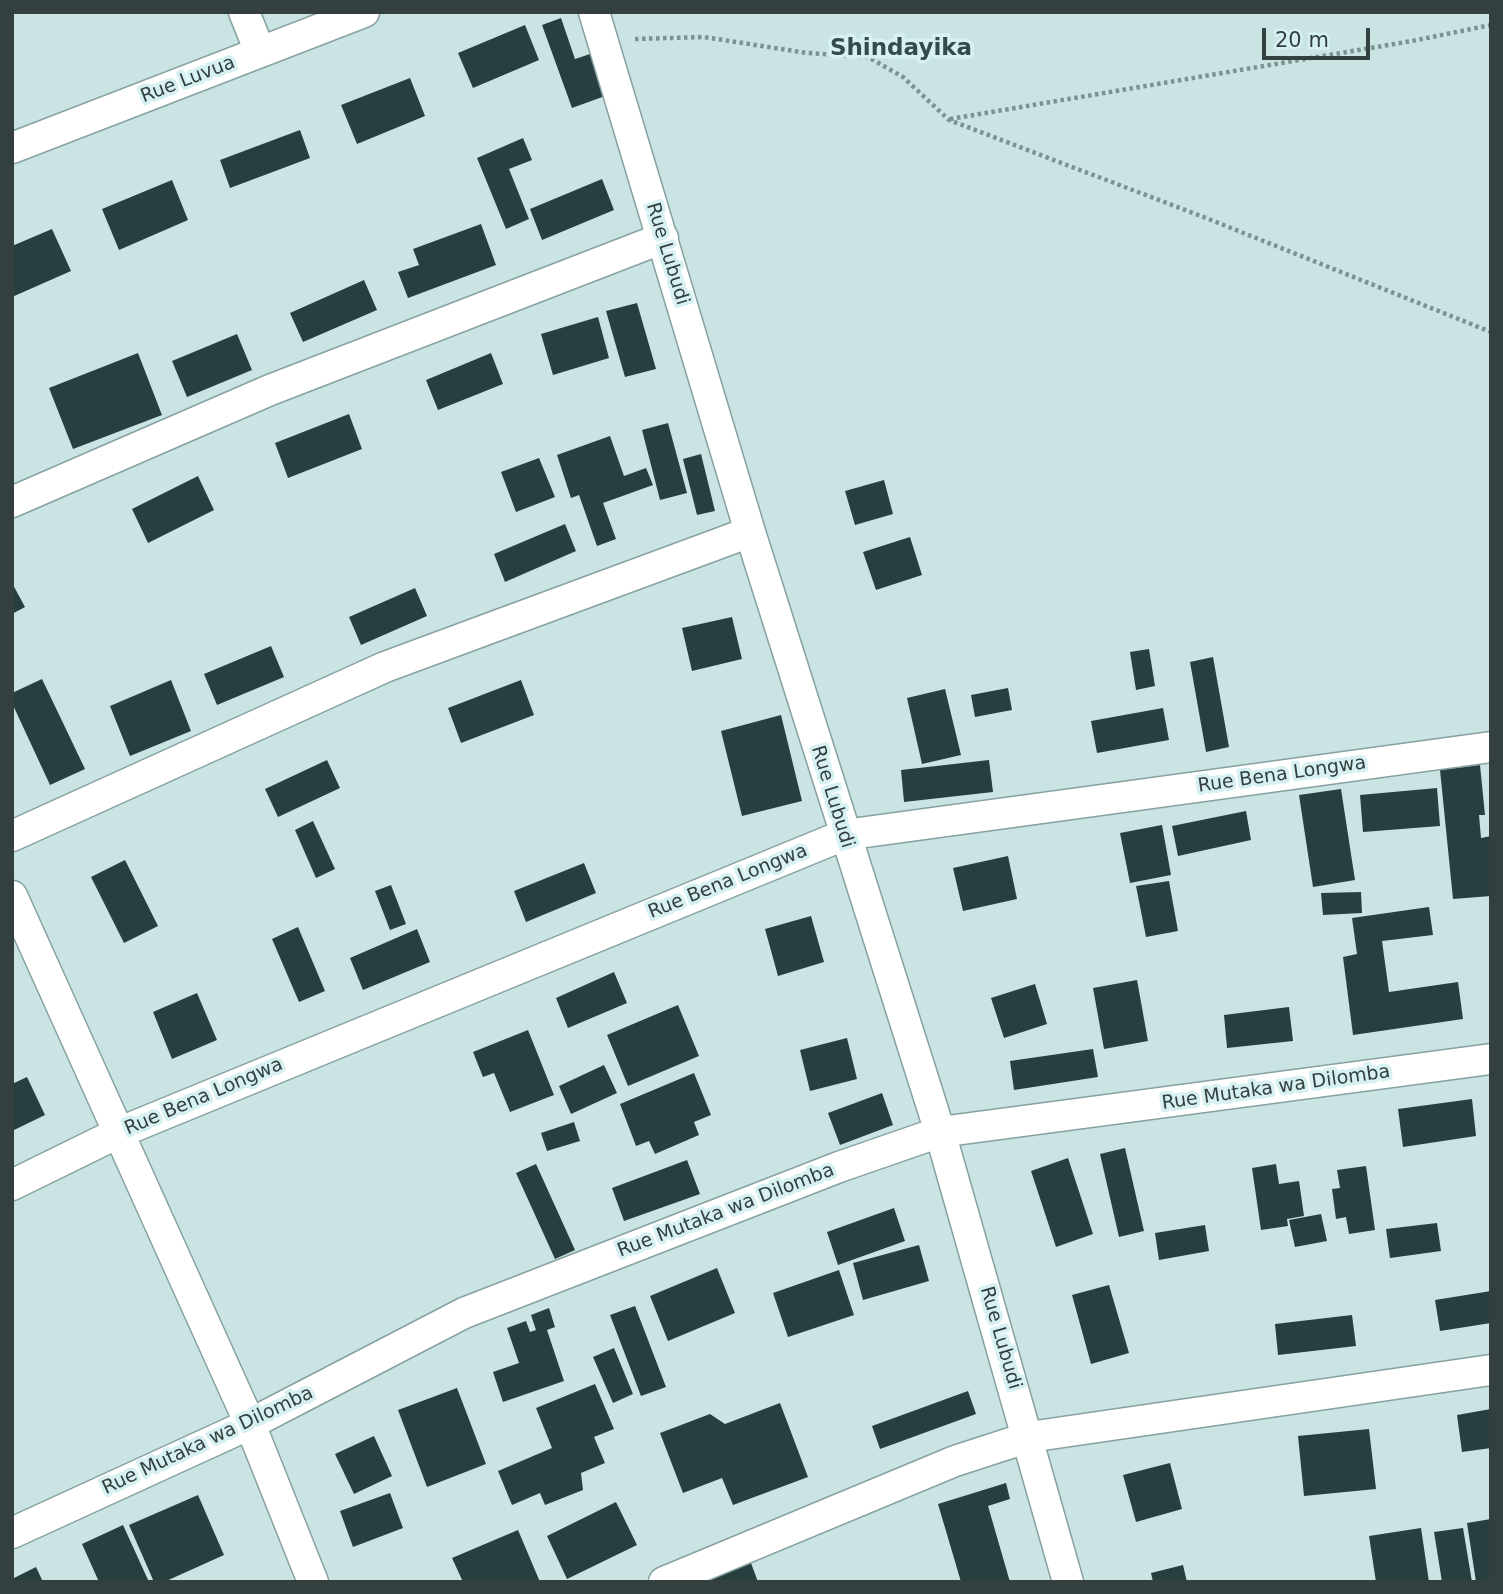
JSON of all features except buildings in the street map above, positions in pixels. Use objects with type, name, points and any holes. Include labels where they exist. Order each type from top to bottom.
[{"type":"street","points":[[244,12],[260,52]]},
{"type":"street","name":"Rue Luvua","points":[[12,148],[364,12]]},
{"type":"street","name":"Rue Lubudi","points":[[594,12],[750,532],[940,1132],[1029,1437],[1068,1582]]},
{"type":"street","points":[[12,502],[270,390],[663,237]]},
{"type":"street","points":[[12,836],[385,667],[750,532]]},
{"type":"street","name":"Rue Bena Longwa","points":[[12,1185],[118,1133],[844,835],[1491,747]]},
{"type":"street","points":[[12,895],[250,1424],[313,1582]]},
{"type":"street","name":"Rue Mutaka wa Dilomba","points":[[12,1533],[250,1424],[464,1313],[826,1172],[940,1132],[1491,1059]]},
{"type":"street","points":[[664,1582],[955,1461],[1029,1437],[1491,1370]]},
{"type":"path","points":[[949,120],[1399,44],[1491,25]]},
{"type":"path","points":[[603,40],[704,37],[807,53],[868,57],[904,77],[949,120],[1206,218],[1491,332]]},
{"type":"district","name":"Shindayika","points":[[901,49]]}]
